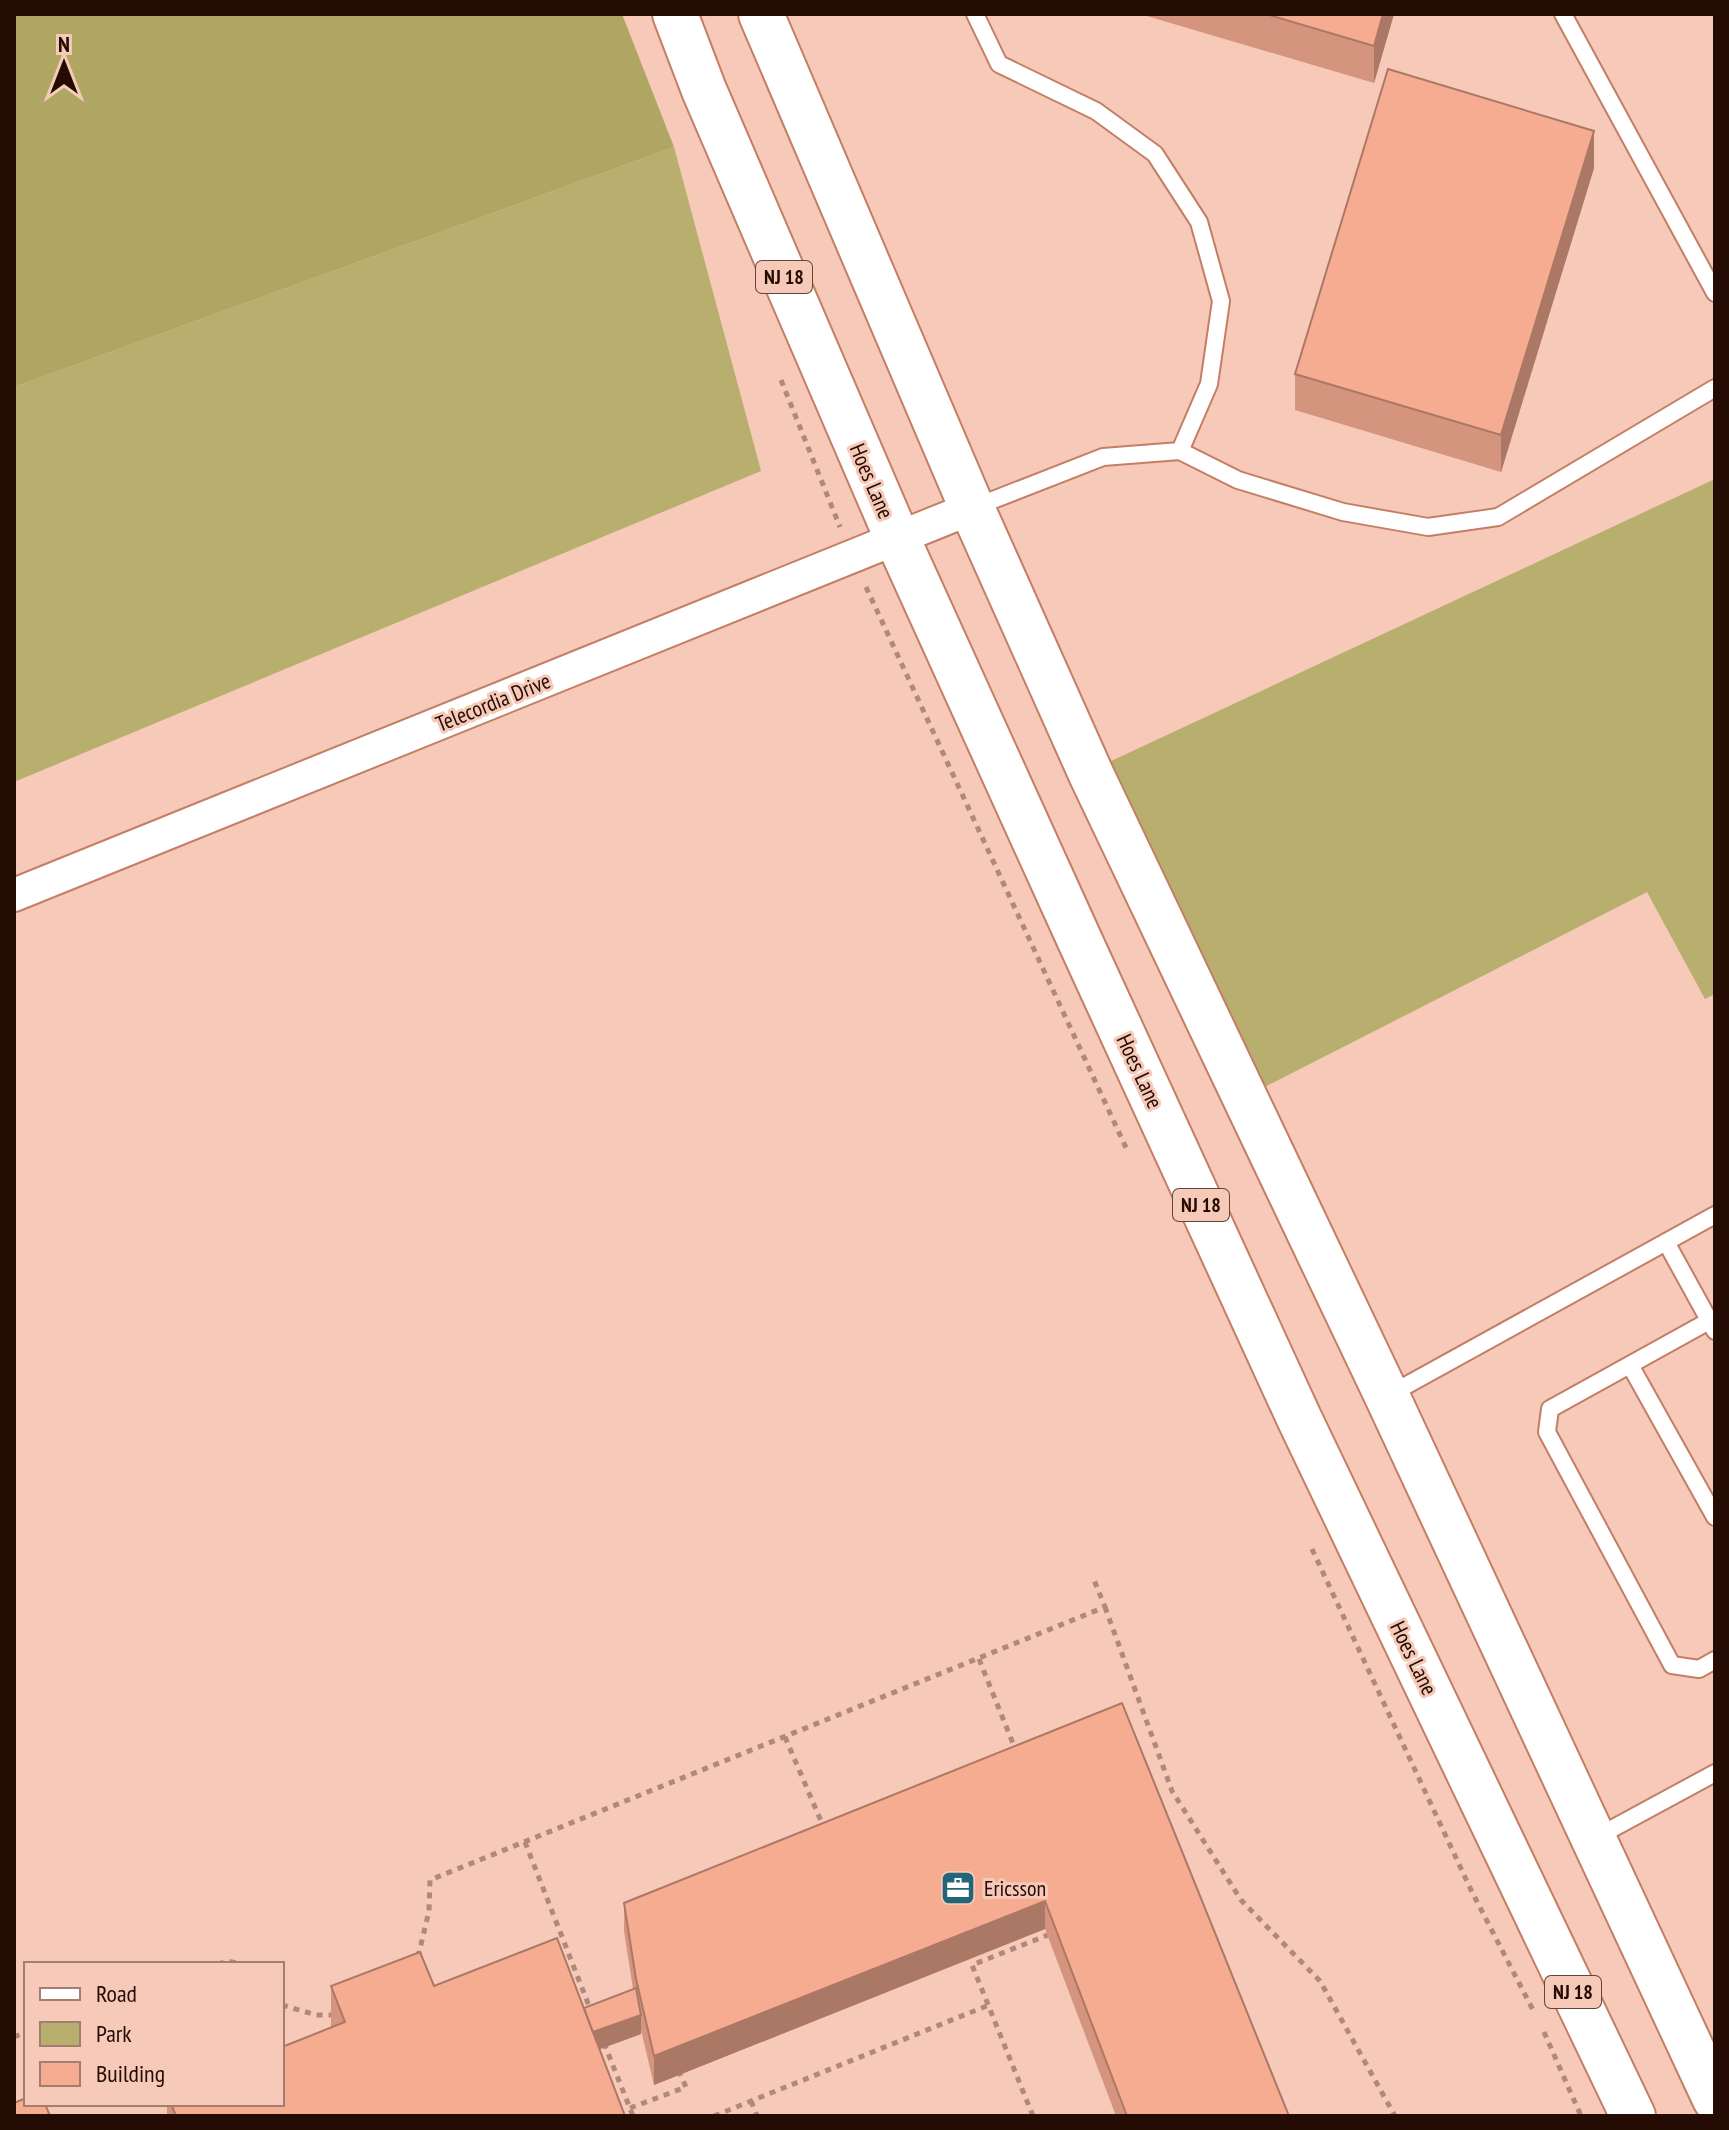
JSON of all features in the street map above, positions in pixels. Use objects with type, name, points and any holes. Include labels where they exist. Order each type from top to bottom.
[{"type":"highway","name":"Hoes Lane","points":[[675,14],[704,90],[897,538],[1299,1418],[1633,2116]]},
{"type":"highway","points":[[761,14],[972,508],[1091,774],[1387,1396],[1715,2099]]},
{"type":"street","name":"Telecordia Drive","points":[[14,895],[972,508]]},
{"type":"lane","points":[[975,14],[999,64],[1096,111],[1155,154],[1199,222],[1221,301],[1209,384],[1180,451]]},
{"type":"lane","points":[[1563,14],[1715,293]]},
{"type":"lane","points":[[972,508],[1103,457],[1180,451],[1238,480],[1343,512],[1428,527],[1498,517],[1715,388]]},
{"type":"lane","points":[[1387,1396],[1715,1215]]},
{"type":"lane","points":[[1666,1242],[1712,1326],[1630,1365],[1550,1409],[1547,1432],[1672,1665],[1699,1669],[1715,1660]]},
{"type":"lane","points":[[1630,1365],[1715,1517]]},
{"type":"lane","points":[[1593,1839],[1715,1773]]},
{"type":"path","points":[[1094,1580],[1172,1791],[1241,1900],[1320,1981],[1395,2116]]},
{"type":"path","points":[[414,1965],[425,1934],[430,1880],[1105,1607]]},
{"type":"path","points":[[979,1659],[1019,1756]]},
{"type":"path","points":[[785,1737],[826,1833]]},
{"type":"path","points":[[525,1842],[595,2021]]},
{"type":"path","points":[[1033,2116],[972,1965],[1048,1935]]},
{"type":"path","points":[[714,2116],[989,2005]]},
{"type":"path","points":[[284,2006],[316,2015],[340,2014]]},
{"type":"path","points":[[601,2036],[633,2116]]},
{"type":"path","points":[[630,2108],[686,2087],[680,2074]]},
{"type":"path","points":[[751,2101],[757,2116]]},
{"type":"green space","points":[[674,147],[761,471],[14,782],[14,387]]},
{"type":"green space","points":[[1715,479],[1715,994],[1705,999],[1647,892],[1257,1091],[1109,762]]},
{"type":"shaded area","points":[[14,14],[622,14],[674,147],[14,387]]},
{"type":"building","points":[[1266,14],[1383,14],[1374,46]]},
{"type":"building","points":[[1388,69],[1594,131],[1501,435],[1295,374]]},
{"type":"building","name":"Ericsson","points":[[1122,1703],[1289,2116],[1127,2116],[1045,1901],[654,2056],[636,1979],[624,1903]]},
{"type":"building","points":[[557,1938],[625,2116],[176,2116],[172,2106],[284,2106],[284,2046],[345,2022],[331,1986],[420,1952],[434,1986]]},
{"type":"building","points":[[636,1988],[641,2015],[593,2032],[584,2008]]},
{"type":"building","points":[[24,2099],[24,2106],[46,2106],[50,2116],[14,2116],[14,2103]]},
{"type":"place","name":"Ericsson","points":[[958,1888]]}]
